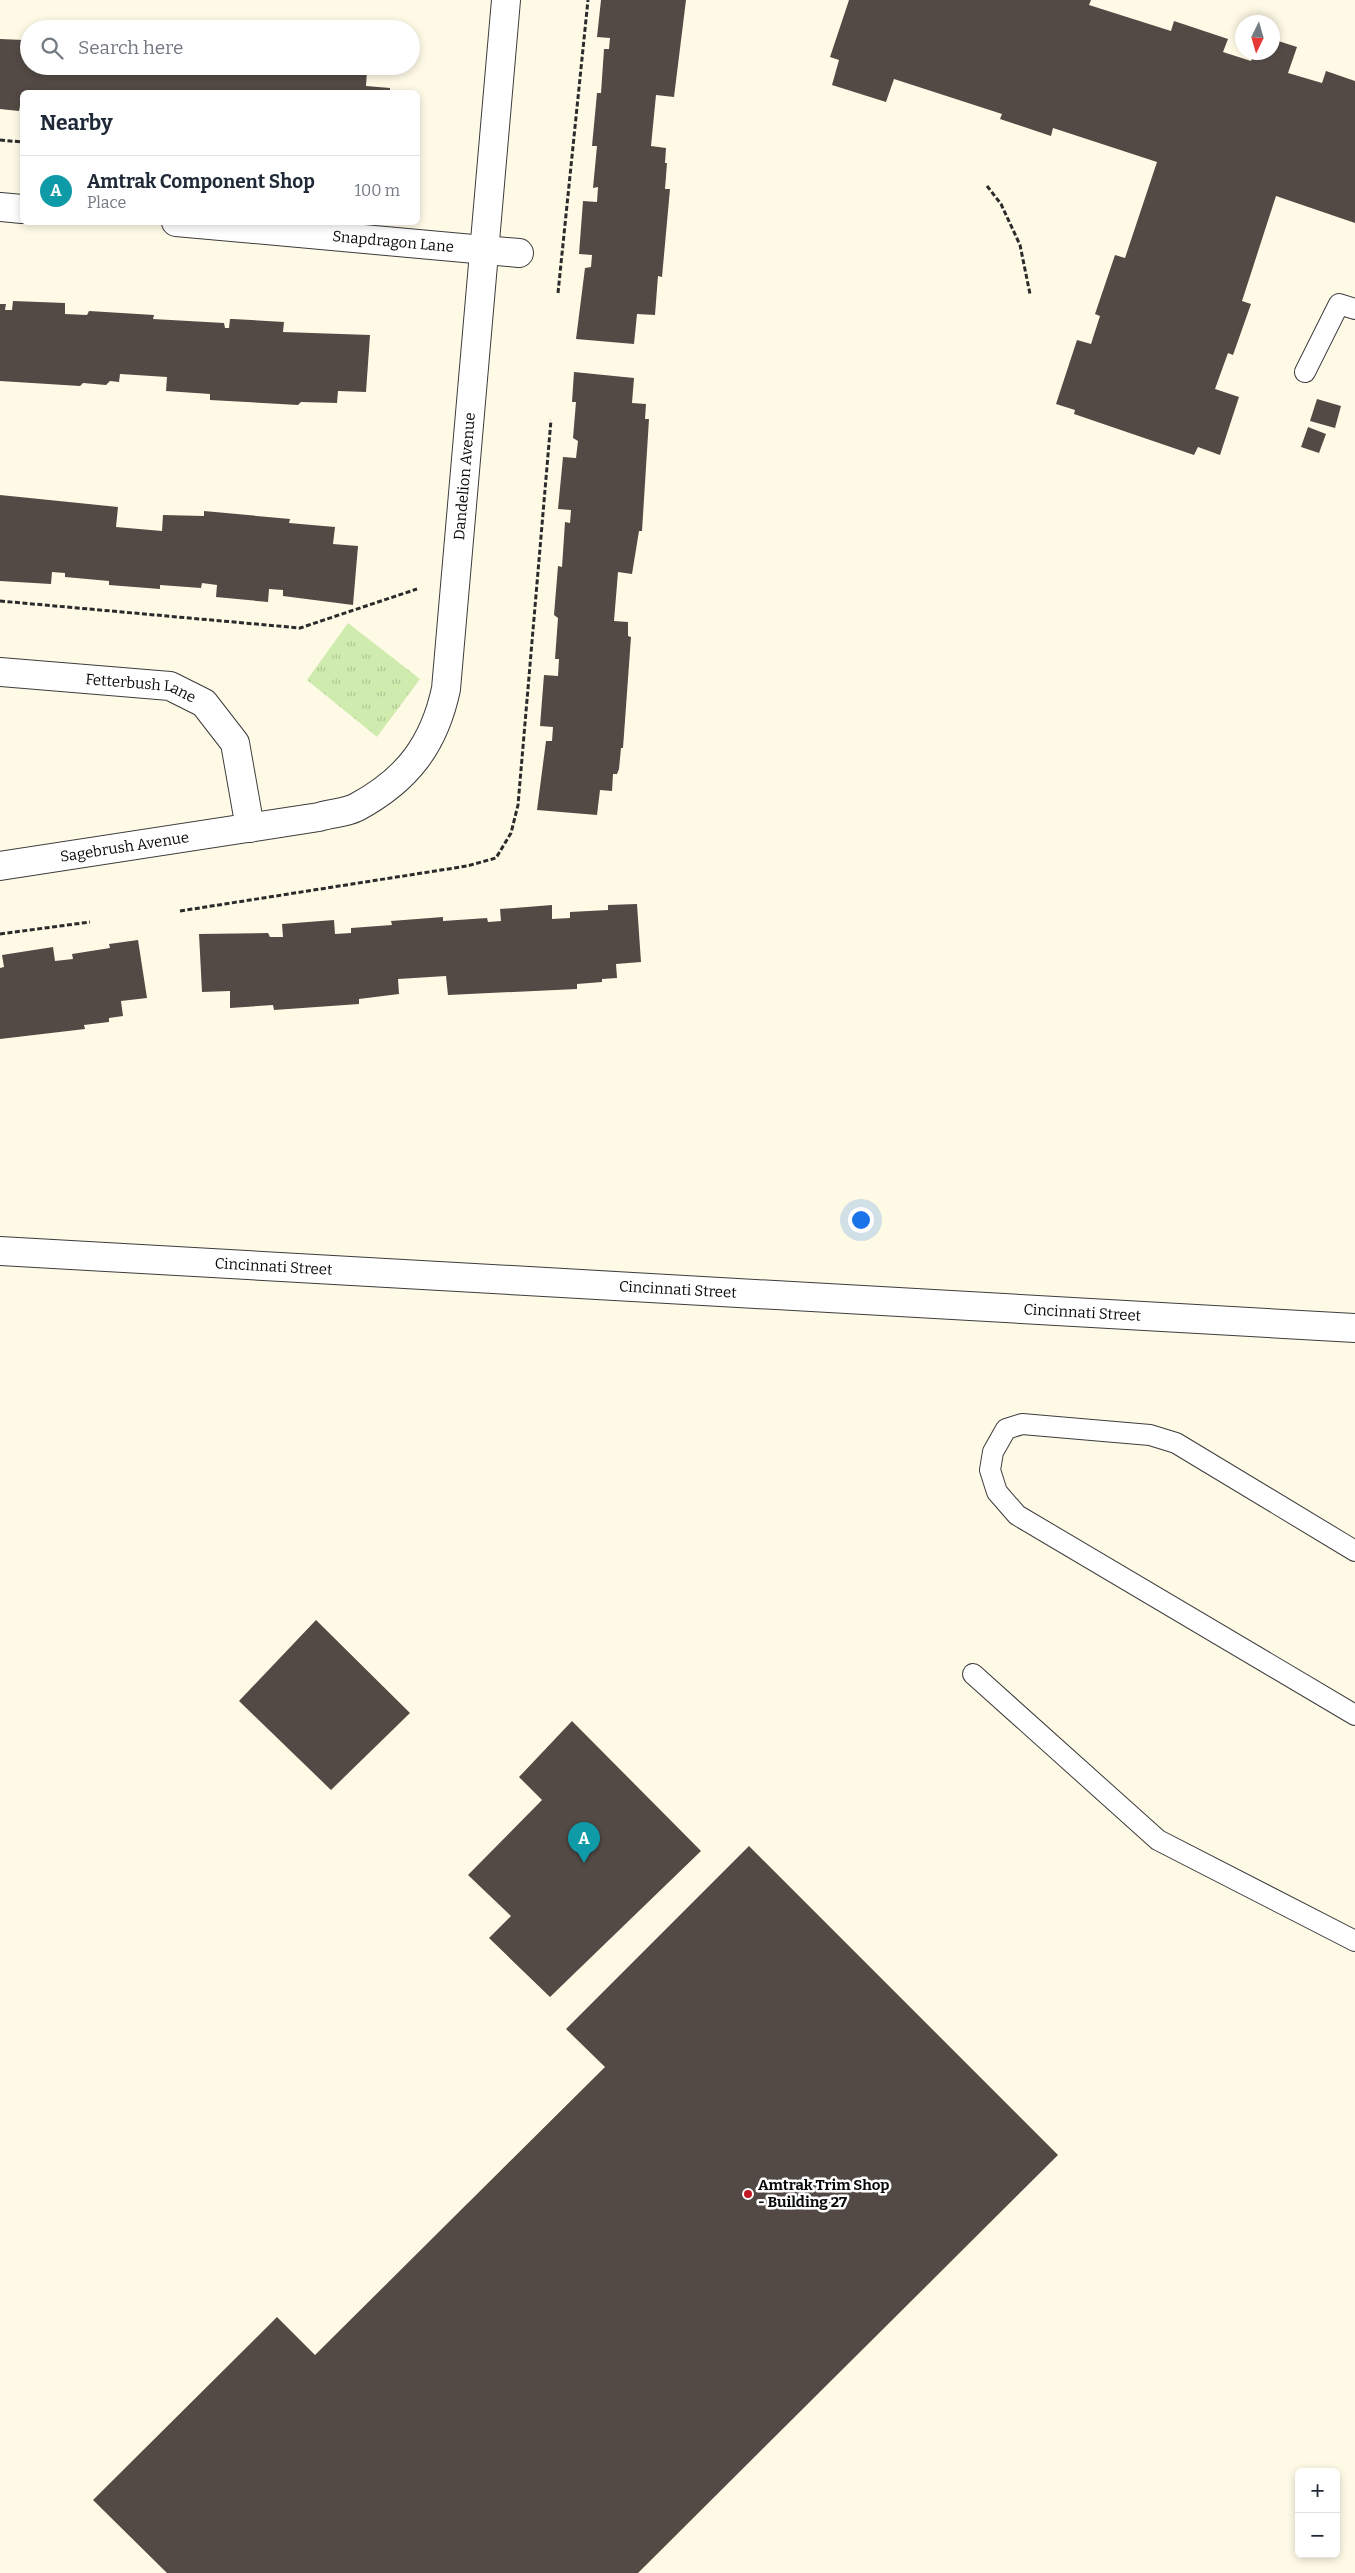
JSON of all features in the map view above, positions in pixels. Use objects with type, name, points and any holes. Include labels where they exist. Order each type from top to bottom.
[{"type":"street","name":"Dandelion Avenue","points":[[250,828],[319,817],[357,807],[401,777],[415,762],[434,729],[443,702],[456,576],[506,0]]},
{"type":"street","points":[[0,207],[20,209]]},
{"type":"street","name":"Snapdragon Lane","points":[[209,225],[519,253]]},
{"type":"street","name":"Fetterbush Lane","points":[[0,672],[170,686],[204,703],[235,744],[250,828]]},
{"type":"street","name":"Sagebrush Avenue","points":[[0,866],[250,828]]},
{"type":"street","name":"Cincinnati Street","points":[[0,1251],[1355,1328]]},
{"type":"lane","points":[[1305,372],[1339,304],[1355,309]]},
{"type":"lane","points":[[1355,1551],[1176,1444],[1150,1435],[1022,1424],[1006,1429],[993,1452],[990,1470],[997,1492],[1017,1515],[1355,1715]]},
{"type":"lane","points":[[973,1674],[1158,1840],[1355,1941]]},
{"type":"path","points":[[558,293],[588,0]]},
{"type":"path","points":[[0,140],[20,142]]},
{"type":"path","points":[[987,186],[1001,204],[1020,245],[1030,294]]},
{"type":"path","points":[[0,601],[300,628],[456,576]]},
{"type":"path","points":[[0,934],[90,922]]},
{"type":"green space","points":[[348,623],[420,679],[377,737],[307,680]]},
{"type":"building","points":[[601,0],[686,0],[674,97],[656,95],[651,146],[666,148],[665,189],[670,189],[662,277],[658,276],[655,315],[637,314],[634,344],[576,339],[585,268],[591,267],[592,255],[579,254],[583,201],[597,202],[598,187],[593,188],[597,146],[592,146],[597,93],[601,93],[604,49],[609,49],[610,38],[597,37]]},
{"type":"building","points":[[849,0],[1091,0],[1089,5],[1171,31],[1174,21],[1228,39],[1223,52],[1235,56],[1235,60],[1280,60],[1280,42],[1297,47],[1288,73],[1322,83],[1326,71],[1355,81],[1355,223],[1276,196],[1242,301],[1251,304],[1233,355],[1228,353],[1215,389],[1239,397],[1220,455],[1198,447],[1194,455],[1074,414],[1075,410],[1056,404],[1077,340],[1091,344],[1100,316],[1095,314],[1115,255],[1125,258],[1157,162],[1053,128],[1051,136],[1000,119],[1002,114],[894,79],[886,102],[832,85],[839,60],[830,57]]},
{"type":"building","points":[[0,39],[20,40],[20,75],[367,75],[366,86],[390,88],[390,90],[20,90],[19,111],[0,109]]},
{"type":"building","points":[[13,301],[65,303],[65,314],[87,315],[89,311],[154,315],[153,319],[224,323],[225,328],[229,328],[230,319],[284,322],[283,332],[370,335],[366,392],[338,391],[337,403],[301,402],[298,405],[210,400],[210,394],[166,391],[167,377],[120,374],[119,382],[110,381],[106,385],[83,383],[80,386],[0,381],[0,304],[6,304],[5,310],[12,310]]},
{"type":"building","points":[[574,372],[634,378],[632,403],[646,404],[645,419],[649,419],[642,531],[639,531],[632,574],[618,572],[614,621],[628,622],[628,636],[631,637],[623,748],[621,748],[619,769],[617,774],[613,774],[612,791],[600,790],[597,815],[537,810],[546,741],[552,741],[553,727],[540,726],[544,675],[558,676],[559,659],[555,659],[558,618],[554,615],[558,566],[562,567],[565,522],[570,523],[571,510],[558,509],[563,457],[576,458],[578,441],[573,438],[576,402],[572,402]]},
{"type":"building","points":[[1317,399],[1341,406],[1335,428],[1310,421]]},
{"type":"building","points":[[1308,427],[1326,434],[1319,453],[1301,447]]},
{"type":"building","points":[[0,495],[118,507],[116,527],[162,531],[163,515],[204,516],[204,511],[290,519],[289,523],[335,527],[333,544],[358,546],[353,605],[283,596],[283,590],[269,589],[268,602],[216,597],[217,585],[202,583],[201,588],[160,585],[160,589],[109,585],[109,581],[65,577],[65,573],[52,572],[51,584],[0,581]]},
{"type":"building","points":[[637,904],[641,962],[616,964],[617,978],[602,979],[602,982],[577,984],[577,989],[448,995],[446,976],[398,979],[399,994],[359,999],[359,1004],[274,1010],[273,1005],[230,1008],[230,991],[202,992],[199,934],[268,933],[270,937],[283,937],[282,924],[334,920],[335,934],[351,933],[351,928],[392,925],[391,921],[443,917],[443,921],[487,918],[488,922],[501,921],[500,909],[552,905],[552,919],[570,918],[570,912],[608,910],[608,905]]},
{"type":"building","points":[[138,940],[147,998],[121,1001],[123,1016],[109,1018],[109,1022],[84,1025],[85,1029],[0,1039],[0,968],[4,967],[2,955],[53,947],[55,961],[73,959],[72,954],[110,948],[109,944]]},
{"type":"building","points":[[316,1620],[410,1713],[331,1790],[239,1701]]},
{"type":"building","points":[[572,1721],[701,1851],[550,1997],[489,1938],[511,1916],[468,1875],[542,1800],[519,1777]]},
{"type":"building","name":"Amtrak Trim Shop - Building 27","points":[[749,1846],[1058,2155],[638,2573],[167,2573],[93,2500],[277,2317],[315,2355],[605,2067],[566,2029]]},
{"type":"place","name":"Amtrak Component Shop","points":[[584,1863]]},
{"type":"place","name":"Amtrak Trim Shop - Building 27","points":[[748,2194]]}]
